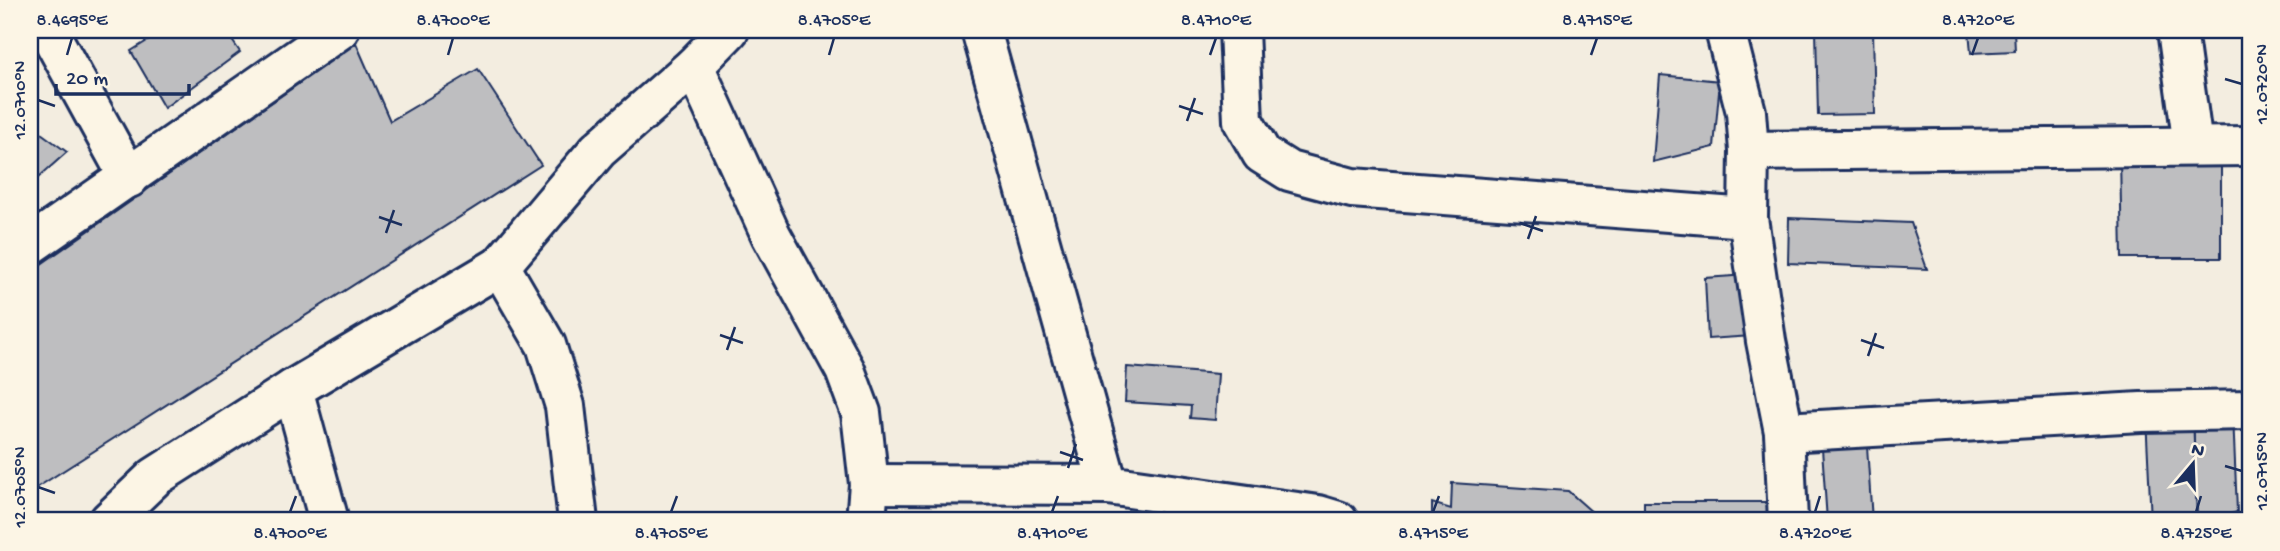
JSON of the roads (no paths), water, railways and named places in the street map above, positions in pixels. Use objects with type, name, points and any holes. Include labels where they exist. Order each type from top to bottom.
[{"type":"street","points":[[48,30],[128,178]]},
{"type":"street","points":[[30,246],[339,30]]},
{"type":"street","points":[[109,521],[155,477],[293,389],[500,266],[598,150],[694,66],[729,30]]},
{"type":"street","points":[[981,30],[1108,485]]},
{"type":"street","points":[[1239,30],[1243,121],[1262,154],[1289,171],[1352,188],[1748,218]]},
{"type":"street","points":[[1725,30],[1746,112],[1749,151],[1748,218],[1766,341],[1784,432],[1788,521]]},
{"type":"street","points":[[2177,30],[2193,146]]},
{"type":"street","points":[[694,66],[771,235],[845,370],[861,414],[869,484],[866,521]]},
{"type":"street","points":[[1749,151],[2250,146]]},
{"type":"street","points":[[500,266],[546,345],[565,406],[578,521]]},
{"type":"street","points":[[293,389],[329,521]]},
{"type":"street","points":[[1784,432],[2141,412],[2250,410]]},
{"type":"street","points":[[869,484],[1108,485],[1318,514],[1338,521]]}]
